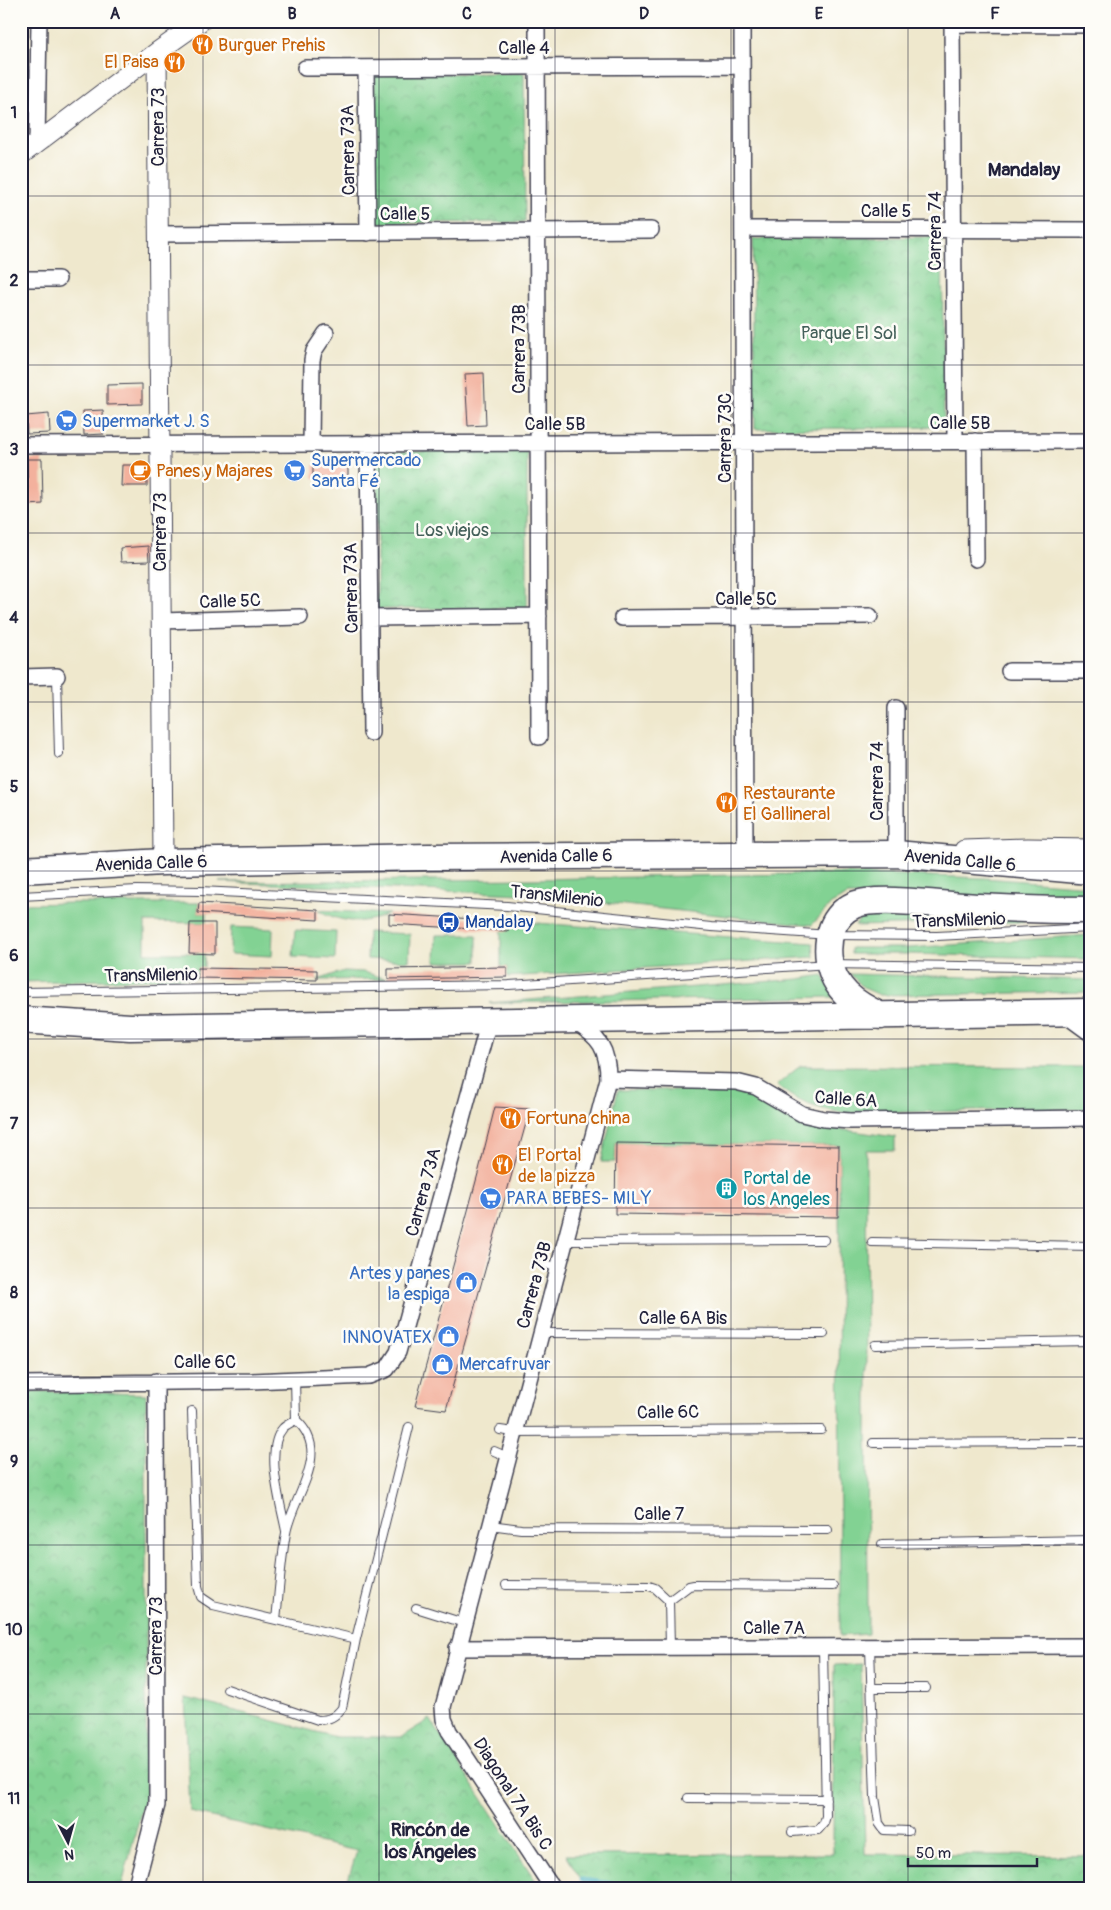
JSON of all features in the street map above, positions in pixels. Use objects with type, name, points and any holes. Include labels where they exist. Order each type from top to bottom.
[{"type":"highway","points":[[21,853],[163,862]]},
{"type":"highway","name":"Avenida Calle 6","points":[[21,870],[163,862],[745,854],[896,854],[1090,871]]},
{"type":"highway","points":[[881,1016],[850,999],[834,978],[830,964],[828,953],[830,935],[834,924],[841,914],[854,906],[869,902],[1009,909],[1090,910]]},
{"type":"highway","points":[[21,1036],[130,1027],[1090,1012]]},
{"type":"highway","points":[[21,1020],[130,1027]]},
{"type":"street","points":[[37,143],[39,21]]},
{"type":"street","points":[[21,155],[157,52],[178,29],[201,21]]},
{"type":"street","name":"Carrera 73B","points":[[537,21],[539,737]]},
{"type":"street","name":"Carrera 73C","points":[[742,21],[745,854]]},
{"type":"street","points":[[952,23],[1090,25]]},
{"type":"street","name":"Carrera 74","points":[[952,23],[955,441]]},
{"type":"street","name":"Carrera 73","points":[[157,52],[163,862]]},
{"type":"street","name":"Calle 4","points":[[305,68],[742,66]]},
{"type":"street","name":"Carrera 73A","points":[[366,68],[368,233]]},
{"type":"street","name":"Calle 5","points":[[743,229],[1090,230]]},
{"type":"street","name":"Calle 5","points":[[158,234],[651,230]]},
{"type":"street","points":[[21,279],[58,279]]},
{"type":"street","points":[[311,444],[312,360],[314,351],[326,333]]},
{"type":"street","points":[[975,441],[976,559]]},
{"type":"street","name":"Calle 5B","points":[[21,445],[1090,441]]},
{"type":"street","name":"Carrera 73A","points":[[368,444],[371,733]]},
{"type":"street","points":[[370,618],[539,616]]},
{"type":"street","name":"Calle 5C","points":[[622,618],[870,616]]},
{"type":"street","name":"Calle 5C","points":[[161,621],[300,617]]},
{"type":"street","points":[[1009,671],[1090,671]]},
{"type":"street","points":[[21,676],[57,676]]},
{"type":"street","name":"Carrera 74","points":[[896,708],[896,854]]},
{"type":"street","points":[[896,854],[1028,848],[1090,849]]},
{"type":"street","points":[[1063,1013],[1090,1033]]},
{"type":"street","name":"Carrera 73B","points":[[444,1719],[443,1707],[490,1525],[501,1454],[507,1431],[541,1333],[608,1080],[605,1052],[598,1040],[589,1031],[570,1020]]},
{"type":"street","name":"Carrera 73A","points":[[387,1369],[398,1352],[489,1022]]},
{"type":"street","name":"Calle 6A","points":[[608,1080],[736,1082],[756,1088],[802,1114],[824,1120],[1090,1118]]},
{"type":"street","name":"Calle 6C","points":[[21,1384],[369,1376],[387,1369]]},
{"type":"street","name":"Carrera 73","points":[[135,1889],[156,1805],[156,1381]]},
{"type":"street","name":"Calle 7A","points":[[458,1648],[1090,1646]]},
{"type":"street","name":"Diagonal 7A Bis C","points":[[444,1719],[458,1746],[553,1889]]},
{"type":"lane","points":[[57,676],[59,754]]},
{"type":"lane","name":"TransMilenio","points":[[21,896],[137,890],[200,891],[507,906],[711,927],[830,935],[929,937],[1090,928]]},
{"type":"lane","name":"TransMilenio","points":[[21,992],[509,985],[830,964],[1090,968]]},
{"type":"lane","points":[[565,1241],[824,1240]]},
{"type":"lane","points":[[872,1242],[1090,1246]]},
{"type":"lane","points":[[543,1263],[558,1268]]},
{"type":"lane","name":"Calle 6A Bis","points":[[541,1333],[824,1334]]},
{"type":"lane","points":[[875,1345],[1090,1341]]},
{"type":"lane","points":[[276,1620],[286,1531],[312,1459],[311,1442],[306,1429],[296,1420],[295,1379]]},
{"type":"lane","points":[[192,1411],[198,1586],[201,1597],[213,1605],[356,1639]]},
{"type":"lane","points":[[286,1531],[274,1464],[275,1443],[283,1428],[296,1420]]},
{"type":"lane","points":[[227,1689],[318,1720],[329,1720],[337,1715],[342,1708],[356,1639],[409,1427]]},
{"type":"lane","name":"Calle 6C","points":[[507,1431],[822,1430]]},
{"type":"lane","points":[[873,1443],[1090,1442]]},
{"type":"lane","name":"Calle 7","points":[[490,1525],[520,1529],[828,1530]]},
{"type":"lane","points":[[882,1544],[1090,1540]]},
{"type":"lane","points":[[506,1585],[649,1586],[655,1588],[669,1601],[670,1647]]},
{"type":"lane","points":[[669,1601],[689,1586],[694,1585],[833,1586]]},
{"type":"lane","points":[[416,1608],[464,1623]]},
{"type":"lane","points":[[792,1832],[818,1830],[824,1823],[826,1816],[823,1647]]},
{"type":"lane","points":[[870,1647],[875,1798],[879,1823],[884,1830],[908,1831]]},
{"type":"lane","points":[[871,1688],[926,1688]]},
{"type":"lane","points":[[688,1798],[826,1799]]},
{"type":"green space","points":[[524,73],[525,222],[375,223],[374,74]]},
{"type":"green space","name":"Parque El Sol","points":[[942,237],[944,427],[755,429],[753,239]]},
{"type":"green space","name":"Los viejos","points":[[527,451],[527,608],[377,609],[377,452]]},
{"type":"green space","points":[[848,873],[984,878],[1090,886],[1090,900],[848,895],[831,904],[812,925],[522,894],[219,882],[532,879]]},
{"type":"green space","points":[[199,903],[198,913],[206,913],[206,923],[145,922],[145,953],[204,953],[204,968],[198,968],[197,978],[21,982],[21,904]]},
{"type":"green space","points":[[318,910],[389,914],[371,920],[353,921],[336,918]]},
{"type":"green space","points":[[875,912],[1024,918],[1024,922],[855,926],[860,919]]},
{"type":"green space","points":[[509,921],[813,943],[814,957],[507,977],[507,967],[501,968],[501,930],[508,930]]},
{"type":"green space","points":[[231,927],[273,929],[272,956],[230,954]]},
{"type":"green space","points":[[295,930],[336,932],[335,959],[293,957]]},
{"type":"green space","points":[[368,932],[410,934],[409,961],[367,959]]},
{"type":"green space","points":[[436,935],[477,935],[477,962],[435,962]]},
{"type":"green space","points":[[1090,935],[1090,959],[851,954],[851,948],[909,948]]},
{"type":"green space","points":[[344,971],[363,972],[388,979],[317,980]]},
{"type":"green space","points":[[850,974],[1090,980],[1090,992],[880,995],[864,988]]},
{"type":"green space","points":[[823,975],[835,997],[489,1003],[799,979]]},
{"type":"green space","points":[[800,1066],[1090,1067],[1090,1109],[845,1113],[800,1101],[777,1085]]},
{"type":"green space","points":[[618,1090],[723,1090],[750,1096],[762,1101],[782,1115],[809,1125],[895,1137],[895,1150],[866,1150],[868,1634],[840,1636],[839,1146],[616,1143],[615,1162],[601,1162]]},
{"type":"green space","points":[[27,1391],[146,1394],[146,1792],[121,1889],[21,1889],[21,1872],[26,1872],[26,1861],[21,1548],[21,1398]]},
{"type":"green space","points":[[861,1664],[865,1854],[1090,1856],[1090,1889],[587,1889],[566,1855],[833,1854],[834,1665]]},
{"type":"green space","points":[[185,1698],[336,1737],[401,1737],[430,1719],[541,1889],[345,1889],[357,1851],[190,1812]]},
{"type":"building","points":[[484,373],[486,425],[468,426],[465,374]]},
{"type":"building","points":[[142,384],[142,404],[107,405],[107,385]]},
{"type":"building","points":[[103,410],[104,434],[84,435],[83,411]]},
{"type":"building","points":[[49,414],[50,433],[27,434],[26,416]]},
{"type":"building","points":[[27,459],[42,459],[43,504],[28,505]]},
{"type":"building","points":[[122,465],[147,465],[147,486],[121,486]]},
{"type":"building","points":[[313,465],[348,465],[348,478],[313,478]]},
{"type":"building","points":[[148,546],[149,561],[121,562],[120,548]]},
{"type":"building","points":[[199,903],[318,910],[318,920],[198,913]]},
{"type":"building","name":"Mandalay","points":[[389,914],[509,921],[508,931],[389,924]]},
{"type":"building","points":[[190,923],[215,923],[215,954],[189,953]]},
{"type":"building","name":"Mandalay","points":[[507,967],[507,977],[388,979],[388,969]]},
{"type":"building","points":[[198,968],[317,970],[317,980],[197,978]]},
{"type":"building","points":[[495,1107],[530,1109],[446,1410],[415,1406],[479,1170]]},
{"type":"building","name":"Portal de los Angeles","points":[[616,1143],[839,1146],[838,1217],[615,1214]]},
{"type":"waterway","points":[[582,1880],[651,1889]]},
{"type":"place","name":"Burguer Prehis","points":[[202,45]]},
{"type":"place","name":"El Paisa","points":[[175,62]]},
{"type":"place","name":"Supermarket J. S","points":[[66,421]]},
{"type":"place","name":"Supermercado Santa Fé","points":[[295,470]]},
{"type":"place","name":"Panes y Majares","points":[[140,471]]},
{"type":"place","name":"Restaurante El Gallineral","points":[[727,803]]},
{"type":"place","name":"Mandalay","points":[[449,922]]},
{"type":"place","name":"Fortuna china","points":[[510,1118]]},
{"type":"place","name":"El Portal de la pizza","points":[[502,1165]]},
{"type":"place","name":"Portal de los Angeles","points":[[727,1188]]},
{"type":"place","name":"PARA BEBES- MILY","points":[[490,1198]]},
{"type":"place","name":"Artes y panes la espiga","points":[[466,1283]]},
{"type":"place","name":"INNOVATEX","points":[[448,1337]]},
{"type":"place","name":"Mercafruvar","points":[[443,1364]]},
{"type":"district","name":"Mandalay","points":[[1024,169]]},
{"type":"district","name":"Rincón de los Ángeles","points":[[430,1840]]}]
